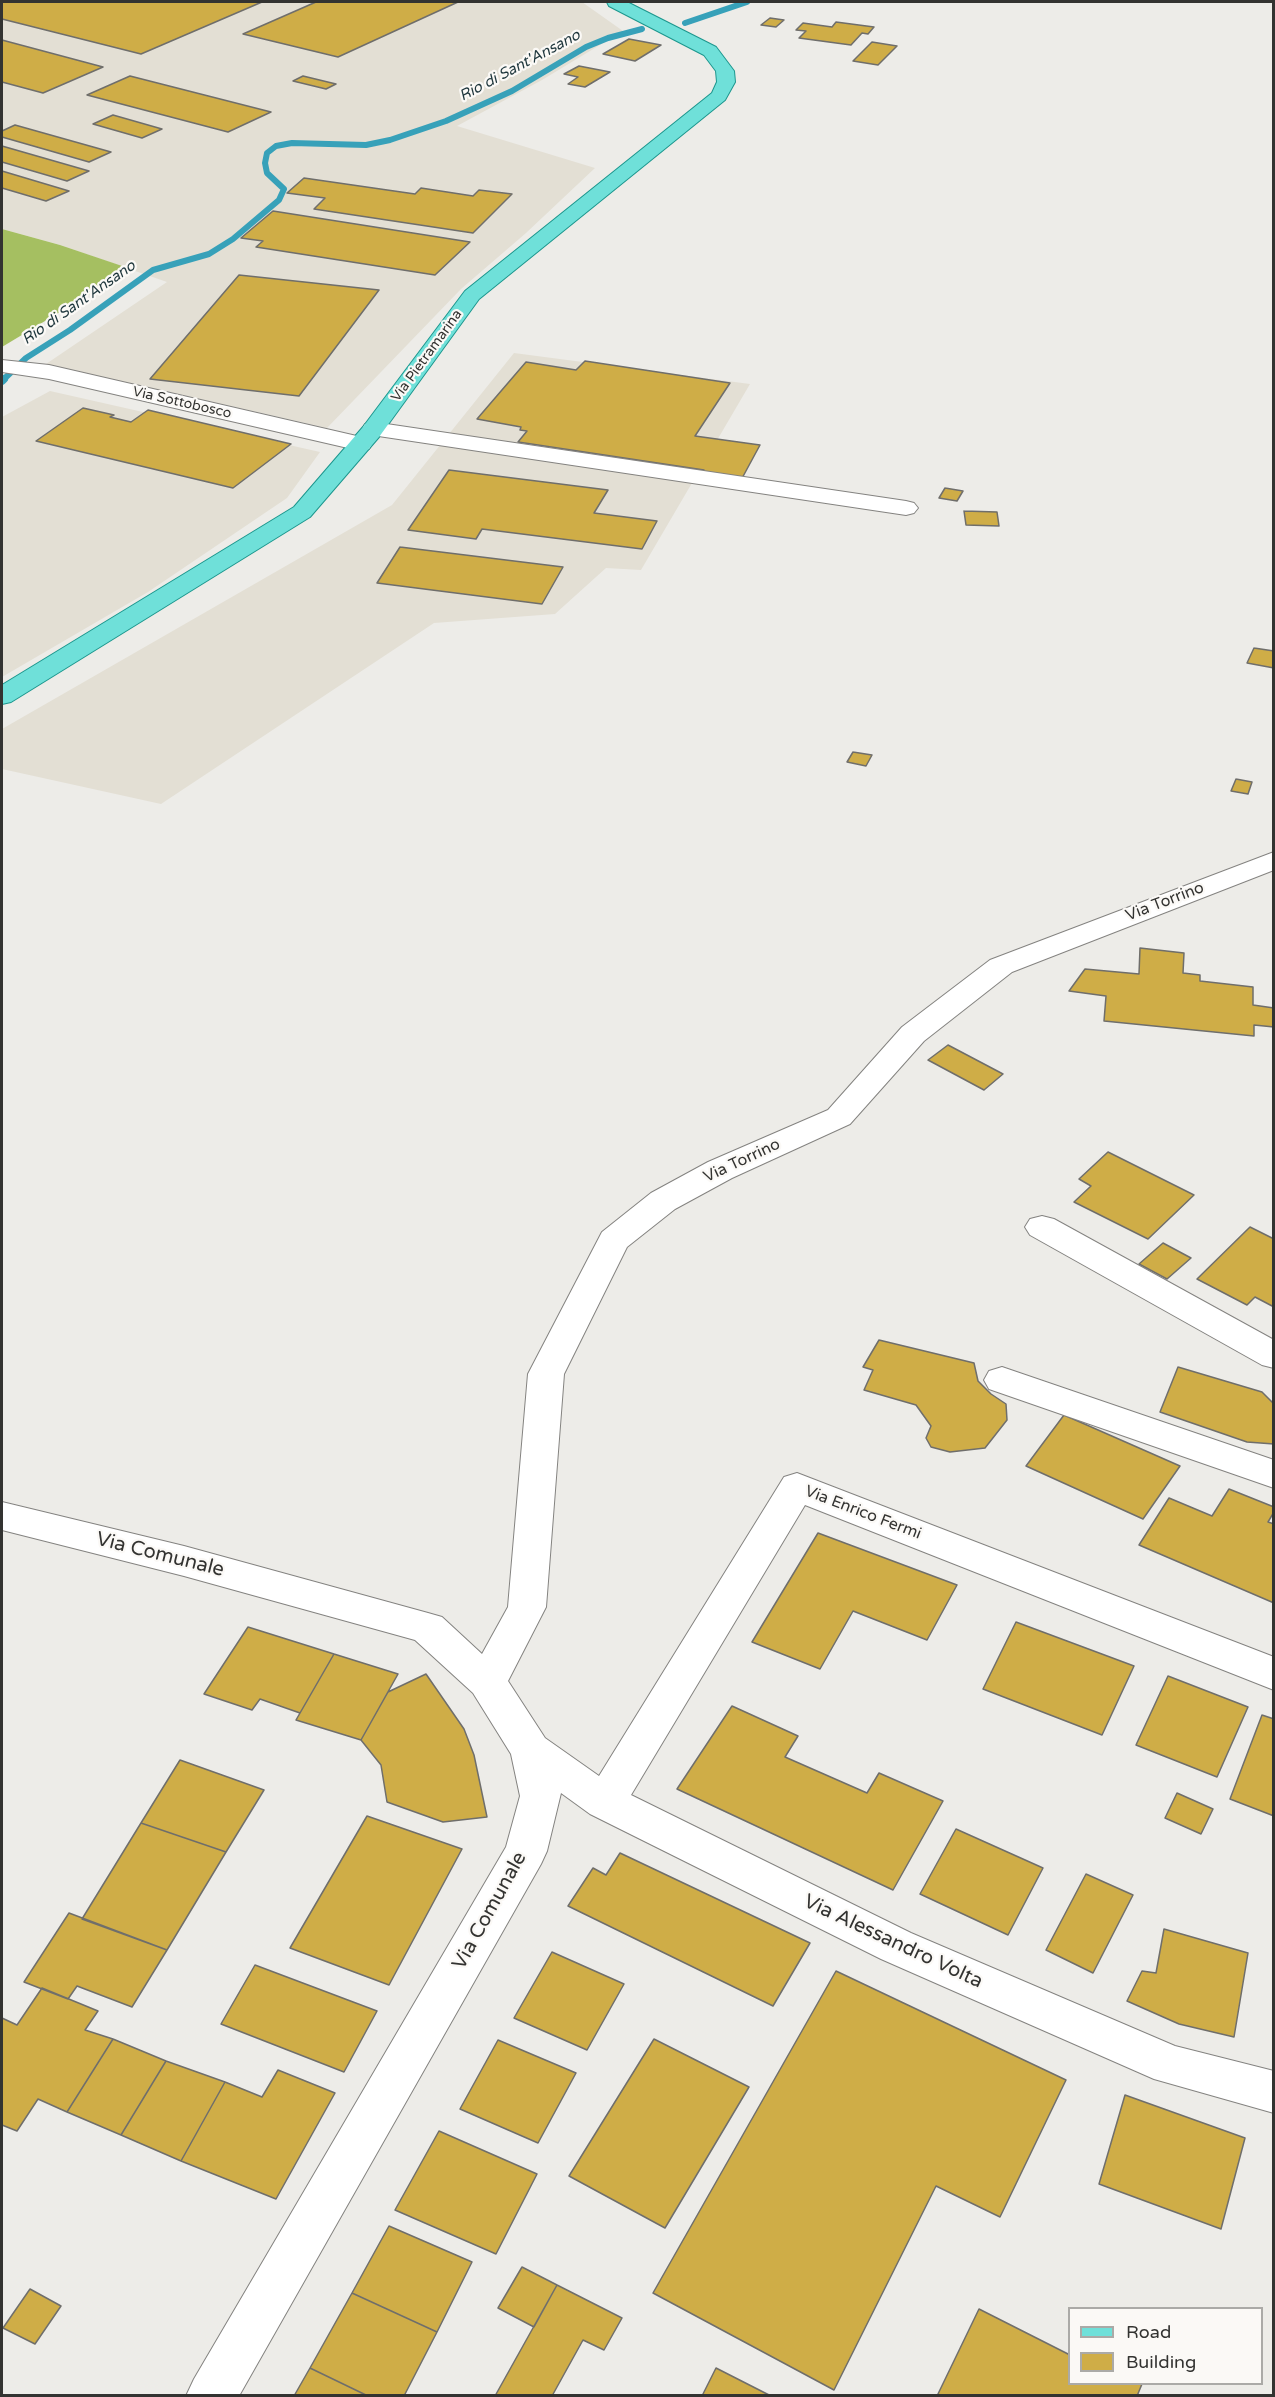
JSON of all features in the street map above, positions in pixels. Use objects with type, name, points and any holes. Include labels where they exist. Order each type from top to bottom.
[{"type":"main road","name":"Via Pietramarina","points":[[2,696],[302,512],[367,437],[472,295],[719,96],[726,82],[725,71],[710,51],[615,2]]},
{"type":"street","name":"Via Sottobosco","points":[[2,366],[35,369],[367,437],[906,508]]},
{"type":"street","name":"Via Torrino","points":[[487,1682],[527,1607],[546,1374],[614,1240],[663,1201],[720,1170],[839,1117],[913,1034],[1001,966],[1274,860]]},
{"type":"street","points":[[1042,1227],[1274,1356]]},
{"type":"street","points":[[1002,1380],[1274,1474]]},
{"type":"street","name":"Via Enrico Fermi","points":[[605,1802],[797,1487],[1274,1674]]},
{"type":"street","name":"Via Comunale","points":[[2,1516],[184,1561],[428,1628],[487,1682],[531,1750],[541,1796],[526,1851],[211,2396]]},
{"type":"street","name":"Via Alessandro Volta","points":[[531,1750],[605,1802],[907,1951],[1170,2065],[1274,2092]]},
{"type":"shaded area","points":[[2,2],[582,2],[623,31],[542,80],[457,126],[595,168],[526,233],[461,289],[327,428],[46,364],[167,282],[60,245],[2,229]]},
{"type":"shaded area","points":[[514,353],[750,384],[641,570],[606,568],[555,614],[434,623],[161,804],[2,769],[2,729],[392,505]]},
{"type":"shaded area","points":[[50,391],[320,452],[287,498],[148,592],[2,677],[2,417]]},
{"type":"green space","points":[[2,229],[60,245],[131,269],[2,347]]},
{"type":"building","points":[[2,2],[262,2],[141,54],[2,19]]},
{"type":"building","points":[[316,2],[458,2],[338,57],[243,34]]},
{"type":"building","points":[[770,18],[784,20],[776,27],[761,25]]},
{"type":"building","points":[[836,22],[874,27],[868,34],[862,33],[851,45],[799,38],[806,31],[796,30],[803,23],[832,27]]},
{"type":"building","points":[[629,39],[661,45],[635,61],[603,54]]},
{"type":"building","points":[[2,40],[103,67],[43,93],[2,82]]},
{"type":"building","points":[[872,42],[897,46],[878,65],[853,61]]},
{"type":"building","points":[[579,66],[610,72],[585,87],[568,84],[578,77],[564,74]]},
{"type":"building","points":[[130,76],[271,112],[228,132],[87,95]]},
{"type":"building","points":[[303,76],[336,84],[326,89],[293,81]]},
{"type":"building","points":[[113,115],[162,129],[142,138],[93,124]]},
{"type":"building","points":[[15,125],[111,152],[89,162],[2,137],[2,131]]},
{"type":"building","points":[[2,146],[89,171],[67,181],[2,162]]},
{"type":"building","points":[[2,171],[69,191],[46,201],[2,188]]},
{"type":"building","points":[[304,178],[415,194],[421,188],[473,196],[479,190],[512,194],[473,233],[314,209],[325,198],[287,193]]},
{"type":"building","points":[[273,211],[470,242],[435,275],[256,247],[263,241],[241,238]]},
{"type":"building","points":[[239,275],[379,290],[299,396],[150,379]]},
{"type":"building","points":[[585,361],[730,383],[695,436],[760,445],[740,482],[700,475],[704,470],[518,442],[527,431],[520,430],[521,427],[477,419],[526,362],[576,370]]},
{"type":"building","points":[[83,408],[114,415],[110,417],[131,422],[148,410],[291,444],[233,488],[36,441]]},
{"type":"building","points":[[449,470],[608,490],[594,513],[657,521],[642,549],[482,529],[476,539],[408,530]]},
{"type":"building","points":[[945,488],[963,491],[957,501],[939,498]]},
{"type":"building","points":[[964,511],[997,512],[999,526],[966,525]]},
{"type":"building","points":[[400,547],[563,567],[542,604],[377,583]]},
{"type":"building","points":[[1254,648],[1274,651],[1274,668],[1247,663]]},
{"type":"building","points":[[853,752],[872,755],[866,766],[847,762]]},
{"type":"building","points":[[1236,779],[1252,782],[1248,794],[1231,791]]},
{"type":"building","points":[[1140,948],[1184,953],[1183,973],[1200,975],[1200,981],[1253,987],[1253,1005],[1274,1008],[1274,1027],[1254,1025],[1254,1036],[1104,1021],[1106,996],[1069,991],[1085,969],[1139,974]]},
{"type":"building","points":[[948,1045],[1003,1074],[984,1090],[928,1060]]},
{"type":"building","points":[[1108,1152],[1194,1195],[1148,1239],[1074,1202],[1091,1186],[1079,1179]]},
{"type":"building","points":[[1250,1227],[1274,1239],[1274,1307],[1255,1297],[1247,1305],[1197,1279]]},
{"type":"building","points":[[1163,1243],[1191,1258],[1167,1279],[1139,1264]]},
{"type":"building","points":[[879,1340],[974,1363],[978,1381],[1006,1404],[1007,1420],[985,1448],[950,1452],[931,1447],[926,1438],[931,1426],[916,1405],[864,1390],[873,1370],[863,1367]]},
{"type":"building","points":[[1178,1367],[1262,1392],[1274,1404],[1274,1444],[1247,1442],[1160,1412]]},
{"type":"building","points":[[1064,1415],[1180,1466],[1143,1519],[1026,1466]]},
{"type":"building","points":[[1229,1489],[1274,1507],[1274,1512],[1268,1522],[1274,1524],[1274,1603],[1139,1545],[1169,1498],[1212,1516]]},
{"type":"building","points":[[818,1533],[957,1585],[927,1640],[853,1611],[820,1669],[752,1642]]},
{"type":"building","points":[[1016,1622],[1134,1666],[1102,1735],[983,1689]]},
{"type":"building","points":[[248,1627],[334,1654],[300,1713],[260,1699],[252,1710],[204,1694]]},
{"type":"building","points":[[334,1654],[398,1674],[361,1740],[296,1720]]},
{"type":"building","points":[[426,1674],[464,1729],[474,1755],[487,1817],[443,1822],[387,1802],[381,1765],[361,1740],[388,1692]]},
{"type":"building","points":[[1168,1676],[1248,1707],[1217,1777],[1136,1745]]},
{"type":"building","points":[[732,1706],[798,1736],[785,1757],[867,1793],[879,1773],[943,1801],[893,1890],[677,1789]]},
{"type":"building","points":[[1262,1715],[1274,1719],[1274,1816],[1230,1799]]},
{"type":"building","points":[[180,1760],[264,1790],[226,1852],[141,1823]]},
{"type":"building","points":[[1177,1793],[1213,1809],[1201,1834],[1165,1818]]},
{"type":"building","points":[[367,1816],[462,1849],[389,1985],[290,1948]]},
{"type":"building","points":[[141,1823],[226,1852],[167,1950],[82,1919]]},
{"type":"building","points":[[956,1829],[1043,1868],[1008,1935],[920,1894]]},
{"type":"building","points":[[620,1853],[810,1943],[773,2006],[568,1906],[593,1868],[606,1875]]},
{"type":"building","points":[[1086,1874],[1133,1895],[1093,1973],[1046,1950]]},
{"type":"building","points":[[69,1913],[167,1950],[132,2007],[77,1986],[68,1999],[24,1982]]},
{"type":"building","points":[[1164,1929],[1248,1953],[1234,2037],[1179,2024],[1127,2001],[1142,1971],[1156,1973]]},
{"type":"building","points":[[552,1952],[624,1984],[587,2050],[514,2018]]},
{"type":"building","points":[[255,1965],[377,2011],[344,2072],[221,2024]]},
{"type":"building","points":[[836,1971],[1066,2080],[1000,2217],[936,2186],[834,2390],[653,2293]]},
{"type":"building","points":[[42,1988],[98,2011],[85,2030],[113,2039],[67,2112],[38,2099],[17,2131],[2,2125],[2,2018],[17,2025]]},
{"type":"building","points":[[113,2039],[166,2061],[121,2135],[67,2112]]},
{"type":"building","points":[[654,2039],[749,2087],[665,2228],[569,2176]]},
{"type":"building","points":[[498,2040],[576,2073],[538,2143],[460,2109]]},
{"type":"building","points":[[166,2061],[225,2082],[181,2161],[121,2135]]},
{"type":"building","points":[[278,2070],[335,2093],[276,2199],[181,2161],[225,2082],[262,2097]]},
{"type":"building","points":[[1125,2095],[1245,2138],[1221,2229],[1099,2184]]},
{"type":"building","points":[[439,2131],[537,2174],[496,2254],[395,2210]]},
{"type":"building","points":[[389,2226],[472,2262],[437,2332],[352,2293]]},
{"type":"building","points":[[522,2267],[557,2285],[534,2327],[498,2308]]},
{"type":"building","points":[[557,2285],[622,2318],[604,2350],[583,2340],[552,2396],[495,2396]]},
{"type":"building","points":[[30,2289],[61,2306],[35,2344],[3,2328]]},
{"type":"building","points":[[352,2293],[437,2332],[404,2396],[368,2396],[310,2368]]},
{"type":"building","points":[[979,2309],[1068,2354],[1068,2385],[1142,2385],[1137,2396],[937,2396]]},
{"type":"building","points":[[310,2368],[368,2396],[294,2396]]},
{"type":"building","points":[[716,2368],[771,2396],[702,2396]]},
{"type":"waterway","name":"Rio di Sant'Ansano","points":[[685,23],[747,2]]},
{"type":"waterway","name":"Rio di Sant'Ansano","points":[[3,380],[26,358],[70,330],[153,270],[209,254],[233,239],[279,200],[284,189],[267,173],[265,163],[267,153],[276,146],[292,143],[366,145],[390,140],[446,121],[512,91],[586,47],[608,38],[642,29]]}]
